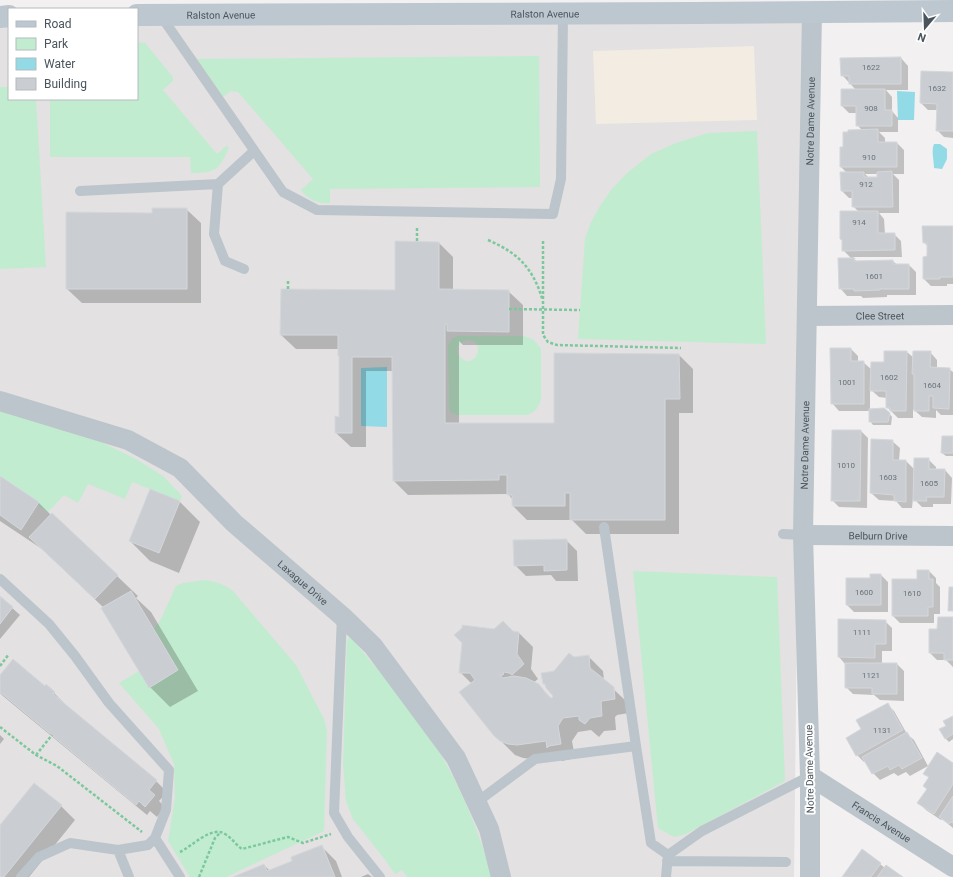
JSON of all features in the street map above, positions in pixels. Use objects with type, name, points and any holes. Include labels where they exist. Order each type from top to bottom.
[{"type":"main road","name":"Ralston Avenue","points":[[138,14],[563,14],[953,11]]},
{"type":"street","name":"Notre Dame Avenue","points":[[810,877],[810,776],[803,535],[812,12]]},
{"type":"street","name":"Clee Street","points":[[807,316],[953,315]]},
{"type":"street","name":"Laxague Drive","points":[[0,401],[128,440],[180,468],[234,523],[342,616],[373,646],[456,758],[489,829],[501,877]]},
{"type":"street","name":"Belburn Drive","points":[[803,535],[953,536]]},
{"type":"street","name":"Francis Avenue","points":[[810,776],[953,867]]},
{"type":"lane","points":[[160,14],[283,192],[317,210],[553,214],[561,179],[563,14]]},
{"type":"lane","points":[[80,191],[218,184],[254,151]]},
{"type":"lane","points":[[218,184],[214,234],[225,261],[244,268]]},
{"type":"lane","points":[[604,527],[651,843],[668,858],[786,862]]},
{"type":"lane","points":[[782,534],[803,535]]},
{"type":"lane","points":[[0,579],[49,624],[75,656],[109,703],[169,770],[166,810],[154,838],[148,845],[118,850],[70,843],[39,857],[21,877]]},
{"type":"lane","points":[[342,616],[334,813],[348,837],[380,877]]},
{"type":"lane","points":[[477,802],[535,759],[636,746]]},
{"type":"lane","points":[[666,877],[668,858],[702,831],[810,776]]},
{"type":"lane","points":[[154,838],[180,877]]},
{"type":"lane","points":[[118,850],[129,877]]},
{"type":"path","points":[[417,226],[417,241]]},
{"type":"path","points":[[488,240],[504,247],[524,263],[536,281],[543,301]]},
{"type":"path","points":[[543,241],[543,335],[545,339],[552,344],[557,345],[681,348]]},
{"type":"path","points":[[288,280],[288,289]]},
{"type":"path","points":[[509,309],[580,310]]},
{"type":"path","points":[[0,666],[9,654]]},
{"type":"path","points":[[0,727],[36,755],[57,766],[141,831],[154,838]]},
{"type":"path","points":[[36,755],[52,735]]},
{"type":"path","points":[[166,855],[182,851],[206,836],[221,833],[225,834],[243,849],[288,837],[303,843],[344,830]]},
{"type":"path","points":[[199,877],[215,838],[221,833]]},
{"type":"shaded area","points":[[804,11],[794,877],[0,877],[0,20],[8,20],[8,100],[138,100],[138,19]]},
{"type":"green space","points":[[138,42],[145,43],[173,77],[173,81],[163,90],[217,154],[226,146],[229,147],[223,161],[216,169],[206,172],[191,173],[190,157],[50,157],[50,100],[138,100]]},
{"type":"green space","points":[[539,56],[540,187],[330,189],[330,203],[317,202],[310,199],[301,190],[313,179],[238,92],[231,91],[221,98],[195,59]]},
{"type":"green space","points":[[0,87],[8,87],[8,100],[36,100],[46,267],[0,269]]},
{"type":"green space","points":[[757,131],[766,344],[578,339],[585,239],[591,222],[611,190],[626,174],[651,154],[676,143],[708,133]]},
{"type":"green space","points":[[458,336],[524,336],[534,340],[541,349],[541,397],[537,408],[527,415],[457,415],[451,413],[449,408],[448,345],[453,338]],"holes":[[[466,340],[473,341],[477,344],[477,354],[471,361],[466,361],[461,358],[457,350],[459,345]]]},
{"type":"green space","points":[[0,410],[20,415],[103,443],[136,459],[163,476],[182,496],[180,501],[132,482],[125,499],[88,484],[78,503],[64,495],[48,512],[38,505],[39,502],[0,476]]},
{"type":"green space","points":[[633,571],[777,577],[785,781],[686,834],[674,837],[658,828]]},
{"type":"green space","points":[[204,580],[219,583],[233,591],[296,665],[324,719],[327,731],[324,831],[226,877],[190,877],[168,841],[175,798],[174,764],[159,729],[119,683],[139,671],[149,687],[178,670],[154,629],[161,619],[176,586],[183,583]]},
{"type":"green space","points":[[350,637],[407,705],[424,728],[446,763],[472,818],[492,877],[407,877],[402,870],[395,874],[353,819],[346,801],[343,763],[347,640]]},
{"type":"sand","points":[[754,46],[757,120],[596,124],[593,51]]},
{"type":"water","points":[[897,91],[915,92],[914,120],[898,120]]},
{"type":"water","points":[[934,144],[940,144],[947,149],[947,159],[942,169],[934,168]]},
{"type":"water","points":[[387,367],[387,427],[361,426],[361,368]]},
{"type":"building","points":[[901,57],[901,84],[849,84],[849,76],[841,76],[840,58]]},
{"type":"building","points":[[921,71],[953,72],[953,131],[936,131],[937,104],[920,103]]},
{"type":"building","points":[[841,89],[885,89],[885,110],[892,110],[892,126],[856,126],[856,106],[841,106]]},
{"type":"building","points":[[878,129],[878,142],[897,142],[897,167],[840,167],[840,147],[843,147],[843,132],[848,132],[848,130]]},
{"type":"building","points":[[892,171],[893,207],[852,207],[852,191],[841,191],[840,172],[864,172],[864,177],[877,177],[877,172]]},
{"type":"building","points":[[152,208],[187,208],[187,289],[66,289],[66,212],[152,213]]},
{"type":"building","points":[[840,211],[878,211],[878,233],[895,233],[895,250],[842,251],[842,240],[840,239]]},
{"type":"building","points":[[922,226],[953,226],[953,277],[923,279],[923,257],[927,256],[927,243],[923,243]]},
{"type":"building","points":[[395,241],[439,242],[439,289],[509,290],[509,332],[447,331],[447,324],[445,324],[445,423],[554,423],[554,353],[679,354],[680,399],[665,399],[665,520],[570,520],[570,493],[565,493],[565,506],[512,506],[512,495],[507,495],[507,475],[499,475],[499,480],[393,481],[392,357],[352,357],[352,433],[335,433],[335,416],[339,417],[338,335],[280,335],[281,289],[395,290]]},
{"type":"building","points":[[838,258],[855,258],[854,261],[893,260],[893,264],[909,264],[909,289],[854,291],[854,289],[839,289]]},
{"type":"building","points":[[830,348],[851,348],[851,361],[864,361],[864,404],[831,404]]},
{"type":"building","points":[[884,351],[907,351],[906,411],[890,411],[890,408],[886,408],[886,391],[870,391],[871,362],[884,362]]},
{"type":"building","points":[[913,351],[931,351],[930,367],[950,368],[949,409],[933,408],[933,396],[929,396],[929,411],[914,411],[914,374],[912,374]]},
{"type":"building","points":[[884,408],[890,413],[888,422],[869,422],[869,409]]},
{"type":"building","points":[[832,430],[861,430],[860,501],[831,501]]},
{"type":"building","points":[[942,436],[953,436],[953,453],[941,453]]},
{"type":"building","points":[[871,439],[893,440],[893,460],[906,460],[906,502],[894,501],[894,495],[870,493]]},
{"type":"building","points":[[914,458],[929,458],[929,469],[945,469],[944,497],[926,497],[927,501],[913,501]]},
{"type":"building","points":[[0,476],[39,502],[21,530],[0,515]]},
{"type":"building","points":[[150,489],[180,501],[159,553],[129,541]]},
{"type":"building","points":[[52,513],[118,575],[95,599],[29,537]]},
{"type":"building","points":[[567,539],[567,570],[544,571],[544,565],[514,566],[513,540]]},
{"type":"building","points":[[917,570],[929,570],[929,579],[933,579],[933,607],[928,607],[928,616],[892,616],[892,579],[917,579]]},
{"type":"building","points":[[870,574],[881,574],[881,605],[846,605],[846,578],[870,578]]},
{"type":"building","points":[[949,587],[953,587],[953,611],[948,611]]},
{"type":"building","points":[[131,591],[178,670],[149,688],[101,608]]},
{"type":"building","points":[[0,596],[13,607],[0,624]]},
{"type":"building","points":[[938,617],[953,617],[953,660],[944,660],[944,653],[929,653],[929,629],[937,629]]},
{"type":"building","points":[[838,619],[886,620],[886,644],[875,644],[875,658],[838,657]]},
{"type":"building","points":[[503,621],[513,631],[519,632],[517,654],[524,664],[512,675],[504,672],[501,677],[514,676],[526,678],[539,684],[549,697],[552,698],[553,696],[546,688],[545,684],[543,684],[541,673],[554,671],[569,653],[574,657],[589,655],[590,668],[614,687],[615,699],[601,702],[602,716],[590,718],[585,724],[579,720],[579,716],[563,718],[558,726],[561,744],[549,746],[547,748],[546,741],[517,745],[500,741],[494,736],[459,692],[475,680],[470,673],[459,673],[462,643],[454,635],[462,628],[462,625],[494,629]]},
{"type":"building","points":[[13,659],[45,686],[46,684],[55,692],[53,694],[157,780],[149,790],[155,795],[145,807],[139,801],[136,805],[0,692],[0,675]]},
{"type":"building","points":[[845,663],[897,663],[897,694],[872,694],[872,688],[845,688]]},
{"type":"building","points":[[888,703],[903,730],[856,756],[846,738],[861,729],[856,720]]},
{"type":"building","points":[[953,716],[953,734],[945,739],[939,729],[946,726],[943,721]]},
{"type":"building","points":[[907,732],[922,758],[902,769],[899,765],[890,770],[888,766],[872,774],[862,757]]},
{"type":"building","points":[[937,752],[953,763],[953,784],[934,814],[917,803],[927,789],[923,786],[929,777],[923,774]]},
{"type":"building","points":[[34,783],[62,805],[4,877],[0,877],[0,825]]},
{"type":"building","points":[[953,796],[953,823],[950,822],[949,824],[939,817]]},
{"type":"building","points":[[322,845],[335,877],[233,877],[264,864],[267,871],[292,861],[291,857]]},
{"type":"building","points":[[862,849],[881,863],[871,877],[842,877]]},
{"type":"building","points":[[886,865],[903,877],[877,877]]}]
